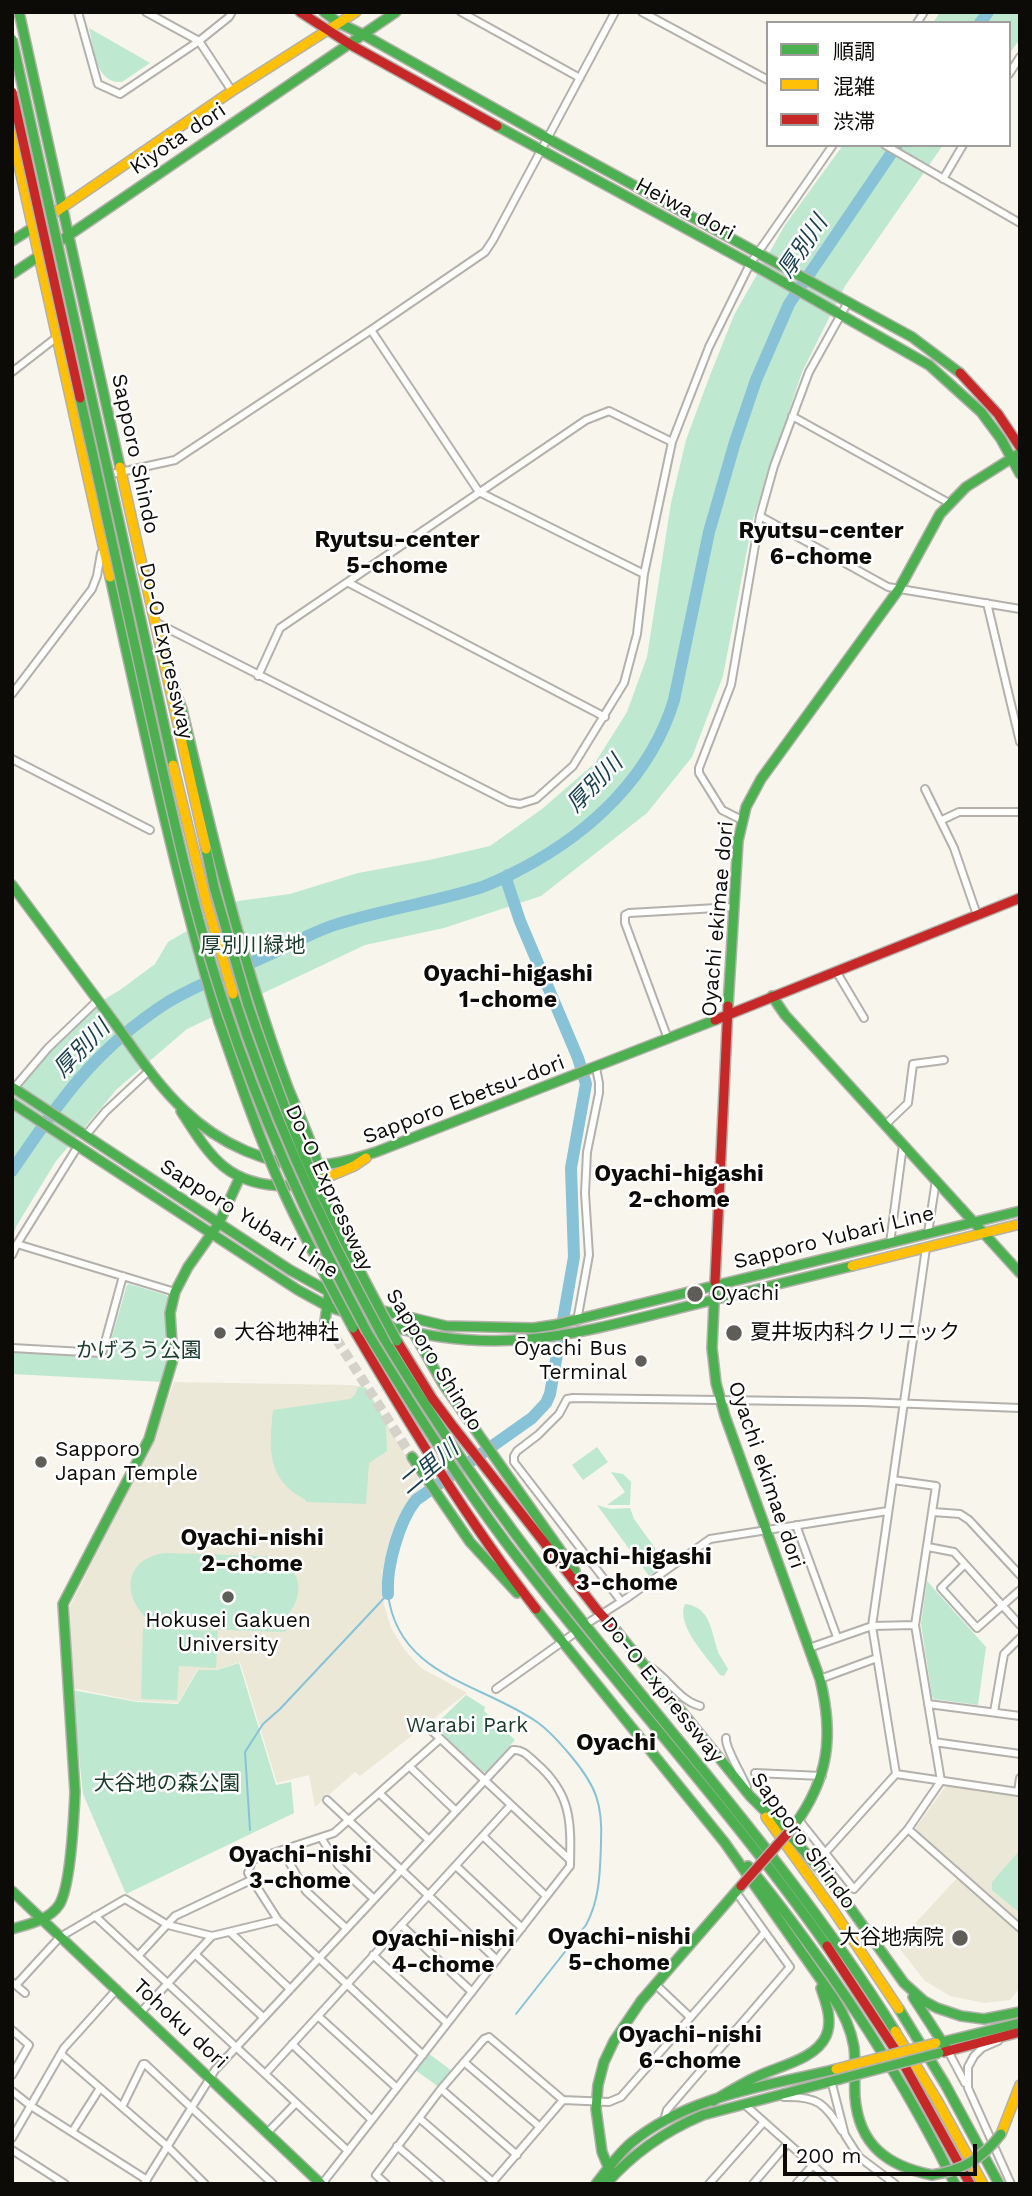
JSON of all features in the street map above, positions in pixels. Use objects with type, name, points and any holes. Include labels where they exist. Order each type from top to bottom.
[{"type":"main road","name":"Sapporo Shindo","points":[[19,12],[211,874],[248,1005],[271,1073],[307,1163],[358,1268],[432,1398],[597,1610],[750,1796],[849,1931],[937,2071],[999,2184]]},
{"type":"main road","name":"Heiwa dori","points":[[300,12],[351,45],[768,273],[929,365],[981,412],[1016,455],[1020,474]]},
{"type":"main road","name":"Heiwa dori","points":[[324,12],[339,23],[547,138],[912,337],[959,370],[992,406],[1020,447]]},
{"type":"main road","name":"Kiyota dori","points":[[12,241],[232,91],[356,12]]},
{"type":"main road","name":"Kiyota dori","points":[[12,274],[396,12]]},
{"type":"main road","name":"Do-O Expressway","points":[[12,39],[183,804],[217,939],[266,1091],[295,1161],[331,1239],[438,1437]]},
{"type":"main road","name":"Do-O Expressway","points":[[12,92],[144,685],[206,945],[255,1093],[284,1164],[338,1279],[410,1404],[438,1437],[558,1607],[747,1840],[818,1934],[913,2078],[970,2184]]},
{"type":"main road","points":[[12,134],[159,798],[195,943],[233,1062],[273,1164],[309,1245],[353,1328],[440,1476],[485,1541],[562,1642],[726,1844],[839,2006],[850,2030],[856,2107],[862,2130],[870,2143],[892,2163],[916,2172],[932,2175],[955,2172],[967,2167],[990,2149],[1002,2134],[1020,2085]]},
{"type":"main road","name":"Oyachi ekimae dori","points":[[611,2178],[596,2120],[601,2068],[610,2045],[622,2024],[655,1984],[796,1823],[810,1803],[822,1776],[828,1752],[829,1719],[820,1679],[717,1392],[712,1355],[734,907],[742,820],[761,779],[899,589],[949,503],[970,484],[1016,455]]},
{"type":"main road","points":[[159,647],[182,709],[230,912],[276,1058],[319,1165],[320,1173],[316,1182]]},
{"type":"main road","name":"Sapporo Ebetsu-dori","points":[[12,886],[150,1070],[195,1121],[231,1143],[286,1162],[319,1165],[368,1157],[1020,898]]},
{"type":"main road","points":[[772,996],[785,1015],[1020,1273]]},
{"type":"main road","name":"Sapporo Yubari Line","points":[[16,1089],[329,1293],[405,1318],[446,1326],[533,1328],[574,1322],[1020,1211]]},
{"type":"main road","points":[[175,1101],[212,1157],[239,1179],[273,1187],[316,1182],[354,1167],[368,1157]]},
{"type":"main road","name":"Sapporo Yubari Line","points":[[13,1103],[298,1290],[327,1306],[415,1335],[492,1342],[567,1336],[1020,1224]]},
{"type":"main road","points":[[12,1929],[49,1915],[64,1894],[74,1822],[75,1792],[62,1618],[64,1604],[149,1439],[173,1359],[170,1313],[175,1292],[219,1223],[239,1179]]},
{"type":"main road","points":[[328,1326],[325,1321],[329,1293]]},
{"type":"main road","points":[[405,1318],[443,1384],[603,1614]]},
{"type":"main road","points":[[412,1457],[470,1542],[562,1642]]},
{"type":"main road","name":"Do-O Expressway","points":[[487,1506],[747,1823],[824,1925],[921,2071],[983,2184]]},
{"type":"main road","points":[[750,1796],[798,1844],[841,1895],[904,1983],[942,2047]]},
{"type":"main road","points":[[726,1844],[752,1870],[832,1976],[901,2081],[955,2184]]},
{"type":"main road","name":"Tohoku dori","points":[[12,1891],[322,2184]]},
{"type":"main road","points":[[713,2101],[760,2075],[802,2058],[818,2047],[824,2039],[831,2021],[828,2005],[809,1962]]},
{"type":"main road","points":[[904,1983],[924,2001],[961,2016],[984,2019],[1020,2012]]},
{"type":"main road","points":[[611,2178],[632,2143],[664,2120],[713,2101],[833,2070],[1019,2029]]},
{"type":"main road","points":[[596,2184],[611,2178],[643,2147],[673,2128],[703,2115],[836,2080],[942,2047]]},
{"type":"street","points":[[78,12],[98,84],[120,94],[199,41],[232,12]]},
{"type":"street","points":[[146,12],[199,41],[232,91]]},
{"type":"street","points":[[461,12],[580,78]]},
{"type":"street","points":[[89,479],[175,460],[485,252],[615,12]]},
{"type":"street","points":[[642,12],[766,79]]},
{"type":"street","points":[[153,621],[509,802],[520,804],[536,799],[573,766],[624,683],[637,634],[645,574],[672,442],[709,347],[750,264],[833,147]]},
{"type":"street","points":[[888,147],[1020,223]]},
{"type":"street","points":[[943,179],[962,147]]},
{"type":"street","points":[[742,820],[722,810],[699,773],[699,768],[731,685],[760,516],[774,467],[809,372],[848,302]]},
{"type":"street","points":[[371,330],[479,492],[645,574]]},
{"type":"street","points":[[12,372],[57,337]]},
{"type":"street","points":[[258,676],[280,628],[586,420],[609,411],[672,442]]},
{"type":"street","points":[[792,416],[949,503]]},
{"type":"street","points":[[760,516],[888,587],[1020,609]]},
{"type":"street","points":[[12,694],[92,589],[100,566],[102,540]]},
{"type":"street","points":[[349,583],[604,716]]},
{"type":"street","points":[[987,603],[1016,708],[1020,742]]},
{"type":"street","points":[[12,759],[150,830]]},
{"type":"street","points":[[925,789],[954,848],[977,915]]},
{"type":"street","points":[[942,820],[959,813],[1020,812]]},
{"type":"street","points":[[668,1039],[625,923],[625,915],[734,907]]},
{"type":"street","points":[[836,971],[864,1018]]},
{"type":"street","points":[[16,1089],[48,1048],[98,1000]]},
{"type":"street","points":[[885,1125],[908,1103],[913,1064],[944,1060]]},
{"type":"street","points":[[574,1322],[589,1255],[585,1168],[599,1093],[599,1083],[592,1069]]},
{"type":"street","points":[[85,1134],[150,1070]]},
{"type":"street","points":[[12,1255],[77,1145]]},
{"type":"street","points":[[890,1243],[903,1145]]},
{"type":"street","points":[[928,1233],[936,1180]]},
{"type":"street","points":[[17,1244],[175,1292]]},
{"type":"street","points":[[896,1774],[872,1626],[926,1248]]},
{"type":"street","points":[[12,1348],[102,1353],[123,1276]]},
{"type":"street","points":[[621,1601],[514,1462],[515,1454],[559,1414],[570,1398],[717,1392],[1020,1408]]},
{"type":"street","points":[[796,1823],[854,1889],[908,1829],[941,1782],[915,1625],[936,1486],[893,1480]]},
{"type":"street","points":[[592,1621],[710,1539],[888,1511]]},
{"type":"street","points":[[933,1512],[960,1514],[969,1520],[1020,1575]]},
{"type":"street","points":[[796,1525],[837,1637]]},
{"type":"street","points":[[928,1547],[954,1552],[1020,1625]]},
{"type":"street","points":[[964,1565],[941,1588],[977,1628],[1020,1590]]},
{"type":"street","points":[[809,1648],[872,1626],[915,1625]]},
{"type":"street","points":[[496,1689],[572,1635]]},
{"type":"street","points":[[994,1712],[1004,1654],[1020,1638]]},
{"type":"street","points":[[820,1679],[877,1658]]},
{"type":"street","points":[[643,1664],[660,1672],[691,1704],[700,1706]]},
{"type":"street","points":[[928,1704],[1020,1716]]},
{"type":"street","points":[[431,1730],[570,1860]]},
{"type":"street","points":[[726,1738],[725,1744],[740,1770],[750,1796]]},
{"type":"street","points":[[423,2055],[278,1920],[248,1873],[252,1860],[334,1833],[440,1739]]},
{"type":"street","points":[[934,1742],[1020,1754]]},
{"type":"street","points":[[12,2091],[146,2182],[209,2076],[484,1781],[516,1749],[522,1751],[540,1766],[561,1791],[570,1818],[570,1866],[322,2184]]},
{"type":"street","points":[[409,1766],[456,1811]]},
{"type":"street","points":[[755,1773],[822,1776]]},
{"type":"street","points":[[896,1774],[1018,1792],[1020,1778]]},
{"type":"street","points":[[825,1853],[896,1774]]},
{"type":"street","points":[[380,1793],[429,1840]]},
{"type":"street","points":[[327,1800],[497,1960]]},
{"type":"street","points":[[265,2074],[511,1805]]},
{"type":"street","points":[[908,1829],[1020,1928]]},
{"type":"street","points":[[483,1836],[546,1896]]},
{"type":"street","points":[[322,1839],[338,1865],[373,1899]]},
{"type":"street","points":[[282,1850],[306,1891],[346,1928]]},
{"type":"street","points":[[456,1866],[522,1928]]},
{"type":"street","points":[[138,1956],[175,1916],[251,1880]]},
{"type":"street","points":[[664,2120],[667,2110],[790,1967],[739,1889]]},
{"type":"street","points":[[25,1993],[14,1983],[60,1937],[125,1899],[168,1925],[212,1936],[278,1920]]},
{"type":"street","points":[[95,1916],[348,2151]]},
{"type":"street","points":[[401,1926],[472,1992]]},
{"type":"street","points":[[230,1932],[290,1989]]},
{"type":"street","points":[[386,2184],[376,2175],[441,2089],[484,2039],[489,2037],[563,2100],[609,2102],[621,2097],[765,1932]]},
{"type":"street","points":[[141,2012],[212,1936]]},
{"type":"street","points":[[196,1955],[263,2017]]},
{"type":"street","points":[[373,1955],[447,2023]]},
{"type":"street","points":[[655,1984],[690,2017]]},
{"type":"street","points":[[12,2138],[64,2048],[117,1989]]},
{"type":"street","points":[[318,2016],[397,2088]]},
{"type":"street","points":[[968,2088],[968,2067],[974,2056],[982,2048],[1019,2029]]},
{"type":"street","points":[[12,2030],[29,2045],[12,2075]]},
{"type":"street","points":[[292,2044],[372,2120]]},
{"type":"street","points":[[942,2047],[968,2088],[1011,2184]]},
{"type":"street","points":[[61,2054],[167,2146],[197,2181],[205,2184]]},
{"type":"street","points":[[464,2062],[540,2127]]},
{"type":"street","points":[[122,2107],[143,2064],[191,2106],[270,2183]]},
{"type":"street","points":[[833,2070],[845,2135]]},
{"type":"street","points":[[72,2132],[100,2088]]},
{"type":"street","points":[[441,2089],[517,2155]]},
{"type":"street","points":[[766,2099],[810,2098],[830,2113],[859,2157],[895,2184]]},
{"type":"street","points":[[419,2118],[492,2183],[563,2100]]},
{"type":"street","points":[[268,2132],[296,2103]]},
{"type":"street","points":[[744,2105],[834,2184]]},
{"type":"street","points":[[709,2184],[763,2123]]},
{"type":"street","points":[[753,2184],[787,2144]]},
{"type":"street","points":[[397,2146],[440,2184]]},
{"type":"street","points":[[12,2150],[65,2184]]},
{"type":"street","points":[[796,2184],[812,2166]]},
{"type":"shaded area","name":"Hokusei Gakuen University","points":[[174,1382],[366,1387],[423,1486],[403,1509],[396,1524],[382,1571],[383,1601],[391,1628],[404,1649],[421,1668],[467,1693],[360,1776],[355,1772],[315,1807],[309,1775],[277,1783],[240,1662],[216,1670],[197,1670],[178,1703],[136,1701],[72,1688],[70,1606],[154,1439]]},
{"type":"shaded area","points":[[946,1786],[1020,1797],[1020,1922],[916,1830]]},
{"type":"shaded area","name":"大谷地病院","points":[[957,1878],[1020,1932],[1020,1988],[1010,2000],[984,2003],[950,1996],[925,1981],[896,1944]]},
{"type":"green space","points":[[940,12],[1020,12],[1020,39],[1011,51],[1011,21],[934,21]]},
{"type":"green space","points":[[89,28],[150,63],[122,82],[106,77],[97,63]]},
{"type":"green space","name":"厚別川緑地","points":[[842,147],[942,147],[845,286],[802,372],[753,519],[723,676],[692,757],[647,813],[541,896],[444,928],[365,945],[187,1029],[117,1089],[56,1161],[12,1237],[12,1096],[26,1075],[55,1043],[95,1005],[155,964],[168,942],[238,901],[290,894],[358,873],[490,846],[542,809],[595,763],[627,712],[647,657],[671,503],[686,440],[734,315],[785,225]]},
{"type":"green space","name":"かげろう公園","points":[[129,1284],[168,1297],[166,1314],[169,1352],[162,1382],[12,1374],[12,1350],[106,1357]]},
{"type":"green space","points":[[358,1387],[366,1388],[386,1423],[387,1451],[369,1463],[366,1504],[306,1502],[283,1483],[273,1462],[273,1410],[350,1399]]},
{"type":"green space","points":[[597,1447],[608,1462],[583,1480],[572,1465]]},
{"type":"green space","points":[[611,1472],[623,1474],[631,1482],[630,1505],[607,1505],[625,1492]]},
{"type":"green space","points":[[597,1505],[611,1509],[630,1508],[634,1519],[655,1548],[660,1567],[649,1576]]},
{"type":"green space","points":[[166,1553],[266,1556],[289,1566],[298,1583],[298,1593],[289,1613],[280,1622],[286,1623],[286,1632],[147,1627],[147,1619],[133,1598],[131,1578],[142,1561]]},
{"type":"green space","points":[[927,1581],[986,1647],[978,1705],[934,1699],[932,1696],[921,1624]]},
{"type":"green space","points":[[685,1604],[701,1610],[706,1616],[719,1654],[728,1669],[724,1676],[720,1675],[701,1651],[689,1631],[683,1612]]},
{"type":"green space","points":[[143,1628],[218,1631],[216,1668],[179,1666],[177,1700],[141,1699]]},
{"type":"green space","name":"大谷地の森公園","points":[[239,1663],[276,1785],[291,1782],[294,1813],[126,1894],[83,1794],[72,1690],[137,1702],[178,1704],[198,1670],[217,1670]]},
{"type":"green space","name":"Warabi Park","points":[[466,1695],[485,1707],[484,1711],[515,1740],[486,1772],[434,1726]]},
{"type":"green space","points":[[1020,1850],[1020,1913],[992,1890],[992,1882]]},
{"type":"green space","points":[[428,2053],[452,2071],[439,2087],[415,2070]]},
{"type":"waterway","name":"厚別川","points":[[981,21],[988,12]]},
{"type":"waterway","name":"厚別川","points":[[12,1171],[63,1099],[99,1057],[168,1002],[331,926],[479,888],[523,868],[548,854],[595,819],[634,777],[664,728],[674,700],[709,532],[756,380],[789,304],[896,147]]},
{"type":"waterway","name":"二里川","points":[[388,1594],[389,1571],[395,1545],[404,1520],[416,1500],[532,1418],[546,1403],[550,1394],[574,1257],[571,1168],[586,1084],[578,1058],[520,921],[507,882],[508,875]]},
{"type":"waterway","name":"二里川","points":[[388,1594],[395,1621],[408,1643],[425,1660],[445,1674],[515,1709],[542,1726],[580,1767],[596,1796],[601,1817],[600,1864],[597,1895],[591,1915],[516,2014]]},
{"type":"waterway","points":[[250,1830],[245,1752],[263,1724],[387,1595]]},
{"type":"tunnel","points":[[328,1326],[412,1457]]},
{"type":"traffic: fast","points":[[19,12],[120,467]]},
{"type":"traffic: fast","points":[[324,12],[339,23],[547,138],[912,337],[960,373]]},
{"type":"traffic: fast","points":[[53,246],[396,12]]},
{"type":"traffic: fast","points":[[12,39],[173,765]]},
{"type":"traffic: fast","points":[[497,126],[764,271],[929,365],[981,412],[1001,439],[1020,474]]},
{"type":"traffic: fast","points":[[12,241],[37,225]]},
{"type":"traffic: fast","points":[[12,274],[42,254]]},
{"type":"traffic: fast","points":[[80,398],[175,824],[213,971],[271,1132],[326,1253],[367,1332]]},
{"type":"traffic: fast","points":[[728,1006],[738,841],[746,807],[761,779],[899,589],[940,514],[966,487],[1020,453]]},
{"type":"traffic: fast","points":[[110,577],[174,856],[219,1022]]},
{"type":"traffic: fast","points":[[173,685],[182,709],[217,852],[256,993],[287,1085],[316,1158],[319,1176],[312,1183]]},
{"type":"traffic: fast","points":[[206,849],[214,887],[248,1005]]},
{"type":"traffic: fast","points":[[12,885],[173,1100],[198,1122],[229,1143],[264,1158],[282,1162],[301,1165],[326,1164],[376,1152],[715,1020]]},
{"type":"traffic: fast","points":[[233,994],[281,1126],[340,1254],[383,1337]]},
{"type":"traffic: fast","points":[[772,996],[785,1015],[1020,1273]]},
{"type":"traffic: fast","points":[[248,1005],[306,1160],[338,1229],[397,1341]]},
{"type":"traffic: fast","points":[[219,1022],[275,1172],[353,1328]]},
{"type":"traffic: fast","points":[[12,1087],[290,1270],[335,1295]]},
{"type":"traffic: fast","points":[[12,1103],[298,1290],[329,1307],[348,1313]]},
{"type":"traffic: fast","points":[[181,1111],[202,1143],[223,1166],[250,1181],[288,1186]]},
{"type":"traffic: fast","points":[[12,1929],[38,1921],[55,1910],[63,1896],[69,1867],[75,1792],[63,1604],[149,1439],[173,1359],[170,1313],[175,1292],[188,1267],[219,1223],[239,1179]]},
{"type":"traffic: fast","points":[[375,1309],[446,1326],[533,1328],[554,1325],[1020,1211]]},
{"type":"traffic: fast","points":[[385,1325],[425,1335],[463,1340],[534,1339],[604,1327],[852,1266]]},
{"type":"traffic: fast","points":[[715,1282],[712,1348],[716,1383],[725,1416],[820,1679],[827,1719],[821,1773],[815,1791],[794,1826]]},
{"type":"traffic: fast","points":[[328,1326],[325,1321],[329,1293]]},
{"type":"traffic: fast","points":[[405,1318],[443,1384],[575,1571]]},
{"type":"traffic: fast","points":[[367,1332],[434,1440],[507,1544],[750,1843],[827,1946]]},
{"type":"traffic: fast","points":[[383,1337],[469,1470],[516,1535],[778,1864],[819,1918],[895,2031]]},
{"type":"traffic: fast","points":[[412,1457],[470,1542],[517,1593]]},
{"type":"traffic: fast","points":[[536,1609],[725,1843],[837,2003],[853,2040],[855,2097],[862,2128],[869,2140],[889,2159],[932,2175]]},
{"type":"traffic: fast","points":[[615,1629],[750,1796],[798,1844],[841,1895],[904,1983],[924,2001],[961,2016],[984,2019],[1020,2012]]},
{"type":"traffic: fast","points":[[748,1866],[807,1942],[868,2030],[905,2090],[955,2184]]},
{"type":"traffic: fast","points":[[612,2176],[602,2152],[596,2109],[604,2062],[614,2041],[641,2001],[741,1886]]},
{"type":"traffic: fast","points":[[12,1891],[321,2184]]},
{"type":"traffic: fast","points":[[713,2101],[756,2077],[805,2057],[821,2044],[829,2024],[821,1988]]},
{"type":"traffic: fast","points":[[913,1997],[948,2051]]},
{"type":"traffic: fast","points":[[899,2009],[945,2084],[999,2184]]},
{"type":"traffic: fast","points":[[938,2043],[1020,2023]]},
{"type":"traffic: fast","points":[[840,2079],[939,2053]]},
{"type":"traffic: fast","points":[[596,2184],[631,2143],[677,2114],[702,2103],[756,2087],[836,2069]]},
{"type":"traffic: fast","points":[[606,2184],[627,2162],[650,2144],[703,2115],[840,2079]]},
{"type":"traffic: fast","points":[[932,2175],[971,2162],[987,2150],[1001,2134]]},
{"type":"traffic: slow","points":[[57,211],[232,91],[356,12]]},
{"type":"traffic: slow","points":[[12,134],[110,577]]},
{"type":"traffic: slow","points":[[120,467],[206,849]]},
{"type":"traffic: slow","points":[[173,765],[206,901],[233,994]]},
{"type":"traffic: slow","points":[[316,1182],[366,1158]]},
{"type":"traffic: slow","points":[[852,1266],[1020,1224]]},
{"type":"traffic: slow","points":[[766,1817],[833,1910],[899,2009]]},
{"type":"traffic: slow","points":[[895,2031],[983,2184]]},
{"type":"traffic: slow","points":[[836,2069],[936,2043]]},
{"type":"traffic: slow","points":[[1001,2134],[1020,2085]]},
{"type":"traffic: jam","points":[[300,12],[351,45],[497,126]]},
{"type":"traffic: jam","points":[[12,92],[80,398]]},
{"type":"traffic: jam","points":[[960,373],[998,414],[1020,447]]},
{"type":"traffic: jam","points":[[715,1020],[1020,898]]},
{"type":"traffic: jam","points":[[715,1282],[728,1006]]},
{"type":"traffic: jam","points":[[353,1328],[463,1507],[536,1609]]},
{"type":"traffic: jam","points":[[397,1341],[452,1425],[597,1610],[615,1629]]},
{"type":"traffic: jam","points":[[741,1886],[794,1826]]},
{"type":"traffic: jam","points":[[827,1946],[898,2054],[970,2184]]},
{"type":"traffic: jam","points":[[944,2052],[1020,2032]]},
{"type":"place","name":"Oyachi","points":[[695,1294]]},
{"type":"place","name":"大谷地神社","points":[[220,1333]]},
{"type":"place","name":"夏井坂内科クリニック","points":[[734,1333]]},
{"type":"place","name":"Ōyachi Bus Terminal","points":[[641,1361]]},
{"type":"place","name":"Sapporo Japan Temple","points":[[41,1462]]},
{"type":"place","name":"Hokusei Gakuen University","points":[[228,1597]]},
{"type":"place","name":"大谷地病院","points":[[960,1938]]},
{"type":"district","name":"Ryutsu-center 6-chome","points":[[821,544]]},
{"type":"district","name":"Ryutsu-center 5-chome","points":[[397,553]]},
{"type":"district","name":"Oyachi-higashi 1-chome","points":[[508,987]]},
{"type":"district","name":"Oyachi-higashi 2-chome","points":[[679,1187]]},
{"type":"district","name":"Oyachi-nishi 2-chome","points":[[252,1551]]},
{"type":"district","name":"Oyachi-higashi 3-chome","points":[[627,1570]]},
{"type":"district","name":"Oyachi","points":[[616,1743]]},
{"type":"district","name":"Oyachi-nishi 3-chome","points":[[300,1868]]},
{"type":"district","name":"Oyachi-nishi 5-chome","points":[[619,1950]]},
{"type":"district","name":"Oyachi-nishi 4-chome","points":[[443,1952]]},
{"type":"district","name":"Oyachi-nishi 6-chome","points":[[690,2048]]}]
